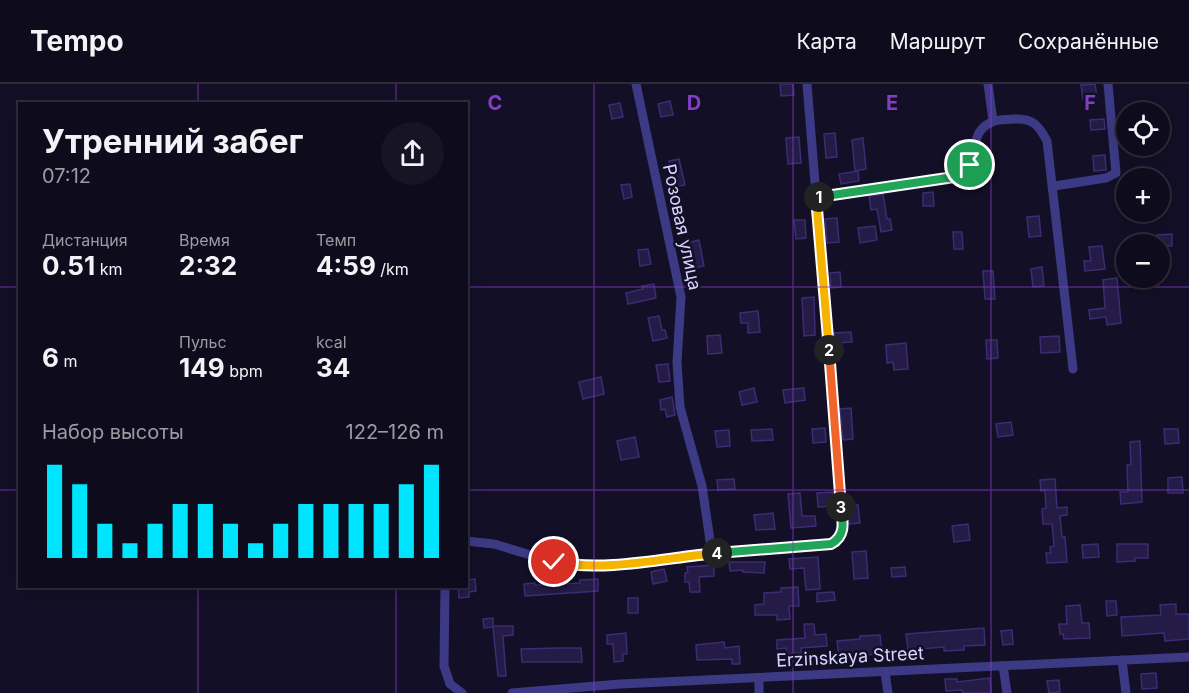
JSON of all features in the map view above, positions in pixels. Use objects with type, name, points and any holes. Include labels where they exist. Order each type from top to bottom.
[{"type":"street","name":"Розовая улица","points":[[636,84],[681,297],[677,362],[680,407],[702,486],[712,554]]},
{"type":"street","points":[[468,541],[494,544],[554,562],[576,566],[625,565],[712,554],[831,544],[837,541],[843,528],[807,84]]},
{"type":"street","points":[[988,84],[993,121]]},
{"type":"street","points":[[1054,186],[1106,178],[1116,173],[1108,84]]},
{"type":"street","points":[[816,197],[954,177],[963,173],[970,165],[976,136],[982,128],[993,121],[1024,119],[1038,125],[1047,141],[1054,186],[1073,369]]},
{"type":"street","points":[[445,588],[444,666],[450,684],[462,693]]},
{"type":"street","name":"Erzinskaya Street","points":[[516,693],[759,678],[1189,657]]},
{"type":"street","points":[[1122,660],[1126,693]]},
{"type":"street","points":[[1004,666],[1007,693]]},
{"type":"street","points":[[885,672],[888,693]]},
{"type":"street","points":[[759,678],[759,693]]},
{"type":"building","points":[[780,84],[793,84],[794,95],[781,96]]},
{"type":"building","points":[[1095,84],[1097,98],[1083,99],[1081,85]]},
{"type":"building","points":[[670,101],[673,115],[661,117],[658,104]]},
{"type":"building","points":[[620,103],[623,117],[612,119],[609,105]]},
{"type":"building","points":[[1104,119],[1105,129],[1091,130],[1090,120]]},
{"type":"building","points":[[835,133],[837,157],[826,158],[824,134]]},
{"type":"building","points":[[799,137],[801,163],[788,164],[786,138]]},
{"type":"building","points":[[863,138],[866,169],[855,171],[852,140]]},
{"type":"building","points":[[1105,155],[1106,170],[1094,171],[1093,156]]},
{"type":"building","points":[[679,159],[685,185],[674,187],[669,161]]},
{"type":"building","points":[[858,171],[859,181],[841,184],[839,174]]},
{"type":"building","points":[[630,184],[632,197],[624,199],[621,185]]},
{"type":"building","points":[[933,192],[934,206],[923,206],[923,193]]},
{"type":"building","points":[[883,194],[887,219],[890,219],[892,230],[881,232],[877,209],[871,210],[869,196]]},
{"type":"building","points":[[1039,216],[1041,236],[1029,237],[1027,217]]},
{"type":"building","points":[[837,218],[839,242],[827,243],[825,219]]},
{"type":"building","points":[[794,220],[805,220],[806,238],[796,239]]},
{"type":"building","points":[[875,226],[877,240],[860,243],[858,228]]},
{"type":"building","points":[[953,232],[962,232],[963,249],[954,249]]},
{"type":"building","points":[[1170,234],[1172,234],[1172,246],[1170,246]]},
{"type":"building","points":[[699,240],[704,266],[693,268],[687,243]]},
{"type":"building","points":[[1102,246],[1105,269],[1085,271],[1084,261],[1091,261],[1089,247]]},
{"type":"building","points":[[648,249],[651,264],[640,266],[638,250]]},
{"type":"building","points":[[1042,267],[1044,286],[1033,287],[1031,269]]},
{"type":"building","points":[[983,271],[993,271],[995,299],[985,299]]},
{"type":"building","points":[[840,272],[841,287],[831,288],[830,273]]},
{"type":"building","points":[[1116,278],[1121,323],[1107,325],[1106,317],[1090,319],[1089,310],[1105,308],[1103,280]]},
{"type":"building","points":[[654,284],[656,298],[628,304],[626,293]]},
{"type":"building","points":[[814,297],[815,335],[804,336],[802,298]]},
{"type":"building","points":[[758,311],[760,332],[748,333],[748,323],[741,323],[740,313]]},
{"type":"building","points":[[659,316],[662,330],[665,330],[667,338],[653,341],[648,318]]},
{"type":"building","points":[[851,332],[852,342],[835,343],[834,333]]},
{"type":"building","points":[[720,335],[722,353],[708,354],[707,336]]},
{"type":"building","points":[[1059,336],[1060,352],[1041,353],[1040,337]]},
{"type":"building","points":[[986,340],[997,340],[998,358],[987,359]]},
{"type":"building","points":[[906,343],[908,369],[894,370],[893,362],[887,363],[886,345]]},
{"type":"building","points":[[668,364],[670,381],[659,382],[656,365]]},
{"type":"building","points":[[601,377],[604,394],[583,399],[579,382]]},
{"type":"building","points":[[754,388],[757,402],[742,405],[739,392]]},
{"type":"building","points":[[804,388],[805,400],[785,403],[783,390]]},
{"type":"building","points":[[672,397],[675,415],[667,417],[665,409],[661,410],[660,400]]},
{"type":"building","points":[[851,408],[853,439],[843,440],[840,409]]},
{"type":"building","points":[[1011,422],[1013,435],[998,437],[996,424]]},
{"type":"building","points":[[825,428],[826,442],[813,443],[812,429]]},
{"type":"building","points":[[772,429],[773,440],[752,441],[751,430]]},
{"type":"building","points":[[1164,429],[1178,429],[1179,443],[1165,444]]},
{"type":"building","points":[[729,430],[730,446],[717,447],[715,431]]},
{"type":"building","points":[[635,437],[639,457],[621,460],[617,441]]},
{"type":"building","points":[[1140,441],[1142,502],[1121,504],[1120,492],[1128,492],[1127,465],[1131,465],[1130,442]]},
{"type":"building","points":[[1182,477],[1183,493],[1168,493],[1168,478]]},
{"type":"building","points":[[734,479],[735,489],[718,490],[717,480]]},
{"type":"building","points":[[1055,479],[1057,508],[1067,507],[1067,515],[1060,516],[1067,562],[1047,563],[1046,553],[1051,553],[1050,547],[1054,546],[1052,524],[1043,524],[1042,509],[1046,508],[1045,490],[1041,491],[1040,480]]},
{"type":"building","points":[[833,492],[834,506],[818,507],[817,493]]},
{"type":"building","points":[[800,493],[802,516],[815,516],[816,526],[791,528],[788,494]]},
{"type":"building","points":[[858,505],[860,523],[849,524],[848,506]]},
{"type":"building","points":[[773,513],[775,529],[756,530],[754,515]]},
{"type":"building","points":[[968,524],[970,540],[954,542],[952,526]]},
{"type":"building","points":[[1098,544],[1099,557],[1083,558],[1082,545]]},
{"type":"building","points":[[1117,544],[1148,544],[1148,558],[1117,562]]},
{"type":"building","points":[[866,551],[868,578],[854,579],[852,552]]},
{"type":"building","points":[[818,557],[820,589],[806,590],[804,568],[790,569],[789,559]]},
{"type":"building","points":[[729,562],[765,562],[764,573],[730,571]]},
{"type":"building","points":[[714,565],[714,576],[699,577],[700,592],[690,592],[689,582],[685,582],[687,567]]},
{"type":"building","points":[[905,567],[906,576],[892,577],[891,568]]},
{"type":"building","points":[[664,569],[667,581],[653,584],[651,572]]},
{"type":"building","points":[[475,579],[476,591],[469,592],[469,597],[459,598],[458,588],[468,588],[468,580]]},
{"type":"building","points":[[598,579],[598,591],[525,596],[524,584],[580,583],[580,580]]},
{"type":"building","points":[[798,587],[799,606],[789,606],[790,619],[777,620],[777,615],[755,615],[755,605],[764,604],[764,593],[781,592],[781,588]]},
{"type":"building","points":[[834,592],[835,600],[817,602],[817,593]]},
{"type":"building","points":[[628,598],[638,598],[638,613],[628,613]]},
{"type":"building","points":[[1106,601],[1116,601],[1117,615],[1107,616]]},
{"type":"building","points":[[1176,604],[1176,614],[1189,614],[1189,639],[1165,641],[1164,633],[1122,636],[1121,617],[1161,615],[1160,605]]},
{"type":"building","points":[[1080,605],[1082,623],[1089,623],[1090,638],[1064,639],[1063,634],[1060,634],[1059,624],[1067,624],[1066,606]]},
{"type":"building","points":[[493,618],[493,626],[513,626],[513,635],[503,636],[506,676],[498,676],[493,627],[484,628],[483,619]]},
{"type":"building","points":[[804,624],[814,624],[815,635],[826,634],[827,646],[801,648],[801,653],[787,654],[786,648],[777,649],[777,640],[805,638]]},
{"type":"building","points":[[984,628],[985,645],[964,646],[964,650],[944,651],[944,647],[908,650],[906,634]]},
{"type":"building","points":[[1012,630],[1013,644],[1003,645],[1001,631]]},
{"type":"building","points":[[626,633],[627,654],[623,654],[623,661],[614,662],[613,644],[607,644],[607,635]]},
{"type":"building","points":[[880,635],[882,654],[839,656],[837,641]]},
{"type":"building","points":[[724,642],[725,648],[739,646],[740,664],[732,664],[732,659],[697,660],[696,645]]},
{"type":"building","points":[[581,648],[582,662],[522,662],[521,649]]},
{"type":"building","points":[[1156,673],[1157,688],[1142,689],[1141,674]]},
{"type":"building","points":[[990,678],[991,693],[946,691],[945,679],[957,679],[957,682]]},
{"type":"building","points":[[1059,680],[1060,692],[1049,693],[1047,681]]},
{"type":"route","points":[[554,562],[576,566],[625,565],[712,554],[831,544],[837,541],[843,528],[816,197],[954,177],[963,173],[970,165]]}]
